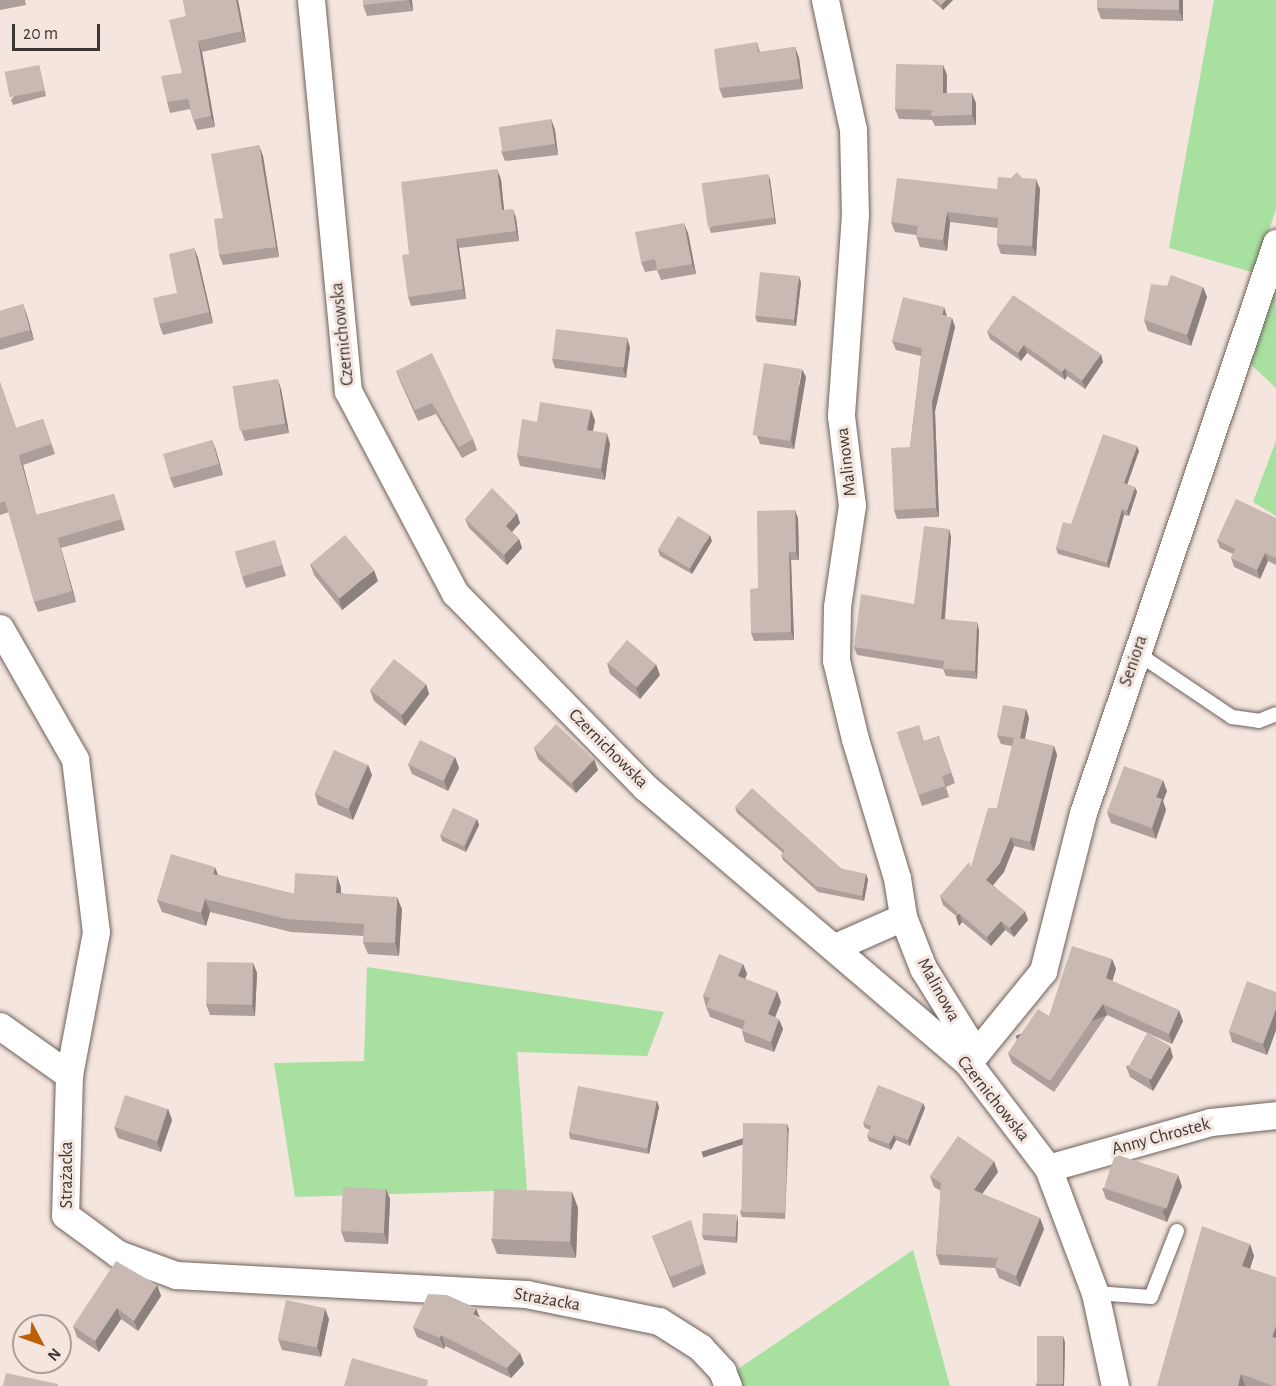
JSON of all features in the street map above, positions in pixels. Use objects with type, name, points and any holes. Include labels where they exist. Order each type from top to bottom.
[{"type":"street","name":"Czernichowska","points":[[311,0],[348,391],[455,593],[645,787],[968,1063],[1048,1168],[1095,1293],[1114,1386]]},
{"type":"street","name":"Malinowa","points":[[825,0],[853,129],[855,214],[841,416],[852,505],[837,607],[837,660],[855,739],[897,878],[903,918],[923,968],[966,1037],[968,1063]]},
{"type":"street","name":"Seniora","points":[[968,1063],[1043,971],[1083,813],[1276,243]]},
{"type":"street","name":"Strażacka","points":[[0,628],[75,759],[96,932],[69,1076],[65,1215],[118,1254],[176,1275],[526,1294],[659,1321],[700,1347],[722,1371],[728,1386]]},
{"type":"street","points":[[835,947],[903,918]]},
{"type":"street","points":[[0,1026],[69,1076]]},
{"type":"street","name":"Anny Chrostek","points":[[1048,1168],[1211,1122],[1276,1115]]},
{"type":"lane","points":[[1137,653],[1232,717],[1259,721],[1276,714]]},
{"type":"lane","points":[[1095,1293],[1151,1298],[1177,1231]]},
{"type":"green space","points":[[1214,0],[1276,0],[1276,209],[1255,273],[1169,248]]},
{"type":"green space","points":[[1276,275],[1276,388],[1245,359]]},
{"type":"green space","points":[[1276,441],[1276,516],[1253,502]]},
{"type":"green space","points":[[367,967],[664,1012],[647,1056],[517,1052],[527,1190],[295,1197],[274,1063],[364,1061]]},
{"type":"green space","points":[[913,1250],[950,1386],[740,1386],[735,1371]]},
{"type":"building","points":[[183,0],[236,0],[242,31],[198,41],[211,116],[193,120],[188,99],[167,102],[161,76],[182,73],[169,20],[186,16]]},
{"type":"building","points":[[363,0],[409,0],[363,5]]},
{"type":"building","points":[[936,0],[946,0],[941,5]]},
{"type":"building","points":[[1097,0],[1179,0],[1179,10],[1097,8]]},
{"type":"building","points":[[757,42],[758,52],[795,47],[800,79],[719,88],[714,49]]},
{"type":"building","points":[[896,64],[943,65],[943,93],[972,93],[972,115],[931,116],[932,110],[895,109]]},
{"type":"building","points":[[39,65],[44,91],[10,97],[5,72]]},
{"type":"building","points":[[551,119],[555,144],[503,152],[499,127]]},
{"type":"building","points":[[259,145],[276,247],[219,255],[214,219],[223,218],[211,154]]},
{"type":"building","points":[[497,169],[502,210],[513,209],[516,231],[456,239],[463,289],[408,297],[402,255],[409,254],[401,182]]},
{"type":"building","points":[[1017,172],[1022,178],[1036,179],[1032,246],[997,244],[998,218],[947,212],[943,240],[916,237],[918,226],[891,222],[897,178],[997,189],[998,177],[1011,178]]},
{"type":"building","points":[[768,174],[774,218],[708,227],[702,183]]},
{"type":"building","points":[[684,223],[692,264],[657,270],[655,259],[641,262],[635,232]]},
{"type":"building","points":[[194,248],[209,312],[159,324],[153,298],[177,293],[169,254]]},
{"type":"building","points":[[760,272],[799,276],[794,320],[755,316]]},
{"type":"building","points":[[1171,275],[1203,287],[1187,335],[1144,320],[1151,284],[1167,286]]},
{"type":"building","points":[[1013,295],[1101,354],[1082,381],[1065,368],[1062,372],[1024,345],[1018,353],[987,331]]},
{"type":"building","points":[[903,297],[944,307],[942,315],[952,318],[932,402],[936,508],[894,510],[891,448],[910,447],[922,348],[892,341]]},
{"type":"building","points":[[23,304],[30,330],[0,338],[0,311]]},
{"type":"building","points":[[556,329],[627,338],[624,368],[552,359]]},
{"type":"building","points":[[432,353],[473,439],[459,447],[432,403],[415,410],[396,371]]},
{"type":"building","points":[[764,363],[802,369],[790,441],[753,435]]},
{"type":"building","points":[[278,379],[285,423],[240,431],[233,386]]},
{"type":"building","points":[[0,382],[16,428],[43,419],[51,444],[19,455],[36,515],[114,494],[122,519],[58,538],[72,591],[34,602],[5,501],[0,503]]},
{"type":"building","points":[[540,402],[591,410],[587,430],[607,433],[601,469],[517,455],[522,419],[537,422]]},
{"type":"building","points":[[1103,434],[1137,446],[1124,483],[1135,487],[1127,511],[1122,509],[1107,563],[1056,548],[1063,522],[1071,524]]},
{"type":"building","points":[[212,440],[219,464],[170,478],[163,454]]},
{"type":"building","points":[[492,488],[517,513],[506,526],[519,539],[504,555],[465,519]]},
{"type":"building","points":[[1236,499],[1276,518],[1276,558],[1265,553],[1257,570],[1231,558],[1235,549],[1217,540]]},
{"type":"building","points":[[795,510],[796,552],[789,552],[791,632],[751,633],[750,589],[758,588],[757,511]]},
{"type":"building","points":[[678,516],[710,535],[690,568],[658,549]]},
{"type":"building","points":[[924,526],[949,529],[941,619],[977,622],[975,671],[943,669],[944,661],[854,647],[861,594],[914,604]]},
{"type":"building","points":[[345,535],[374,569],[339,598],[311,564]]},
{"type":"building","points":[[275,540],[282,565],[242,577],[235,552]]},
{"type":"building","points":[[627,640],[656,664],[637,687],[608,663]]},
{"type":"building","points":[[394,659],[426,684],[402,715],[370,690]]},
{"type":"building","points":[[1003,705],[1026,709],[1020,738],[1054,746],[1030,842],[1011,837],[1000,863],[986,880],[1025,911],[1010,928],[1001,921],[987,937],[959,913],[956,917],[957,912],[940,896],[969,862],[971,867],[988,808],[997,808],[1014,738],[997,735]]},
{"type":"building","points":[[556,724],[594,759],[572,784],[533,748]]},
{"type":"building","points":[[919,725],[924,741],[939,736],[951,773],[942,776],[945,786],[918,795],[897,732]]},
{"type":"building","points":[[420,740],[455,757],[443,781],[408,764]]},
{"type":"building","points":[[334,750],[368,765],[348,809],[314,794]]},
{"type":"building","points":[[1124,766],[1163,780],[1156,797],[1162,799],[1152,828],[1107,812]]},
{"type":"building","points":[[752,788],[842,869],[866,874],[862,896],[816,886],[781,855],[785,851],[735,807]]},
{"type":"building","points":[[453,808],[477,819],[464,846],[440,835]]},
{"type":"building","points":[[171,854],[215,867],[213,874],[294,894],[295,873],[337,876],[336,893],[397,897],[395,943],[363,942],[364,924],[286,919],[205,899],[201,913],[157,900]]},
{"type":"building","points":[[1072,946],[1112,959],[1106,978],[1179,1010],[1169,1034],[1103,1004],[1050,1081],[1008,1053],[1038,1009],[1049,1016]]},
{"type":"building","points":[[719,954],[743,964],[738,976],[777,991],[768,1014],[779,1019],[771,1042],[742,1031],[745,1021],[706,1007],[710,998],[703,996]]},
{"type":"building","points":[[207,962],[253,963],[252,1005],[206,1004]]},
{"type":"building","points":[[1247,981],[1276,992],[1276,1009],[1263,1044],[1229,1031]]},
{"type":"building","points":[[1147,1033],[1170,1046],[1151,1080],[1128,1067]]},
{"type":"building","points":[[878,1085],[923,1103],[908,1140],[894,1135],[889,1144],[867,1136],[871,1126],[863,1123]]},
{"type":"building","points":[[578,1086],[657,1101],[647,1148],[569,1133]]},
{"type":"building","points":[[125,1095],[168,1109],[157,1141],[114,1127]]},
{"type":"building","points":[[743,1123],[787,1124],[785,1213],[741,1212]]},
{"type":"building","points":[[958,1136],[994,1161],[974,1190],[1040,1218],[1016,1276],[995,1267],[998,1258],[936,1254],[941,1183],[930,1176]]},
{"type":"building","points":[[1115,1154],[1178,1174],[1167,1209],[1104,1188]]},
{"type":"building","points":[[343,1187],[386,1189],[384,1233],[341,1231]]},
{"type":"building","points":[[494,1189],[572,1192],[570,1242],[492,1239]]},
{"type":"building","points":[[703,1213],[737,1215],[736,1237],[702,1235]]},
{"type":"building","points":[[691,1220],[703,1264],[670,1277],[652,1236]]},
{"type":"building","points":[[1202,1226],[1250,1244],[1242,1266],[1276,1277],[1276,1325],[1272,1337],[1276,1338],[1276,1386],[1241,1374],[1238,1386],[1157,1386]]},
{"type":"building","points":[[116,1261],[157,1285],[134,1321],[117,1308],[95,1341],[73,1326]]},
{"type":"building","points":[[428,1294],[447,1295],[476,1308],[473,1314],[520,1353],[507,1368],[441,1335],[440,1338],[413,1327]]},
{"type":"building","points":[[286,1300],[325,1308],[317,1347],[278,1339]]},
{"type":"building","points":[[1037,1336],[1063,1336],[1063,1384],[1037,1384]]},
{"type":"building","points":[[352,1358],[428,1380],[427,1386],[344,1386]]},
{"type":"building","points":[[6,1373],[58,1384],[58,1386],[3,1386]]}]
